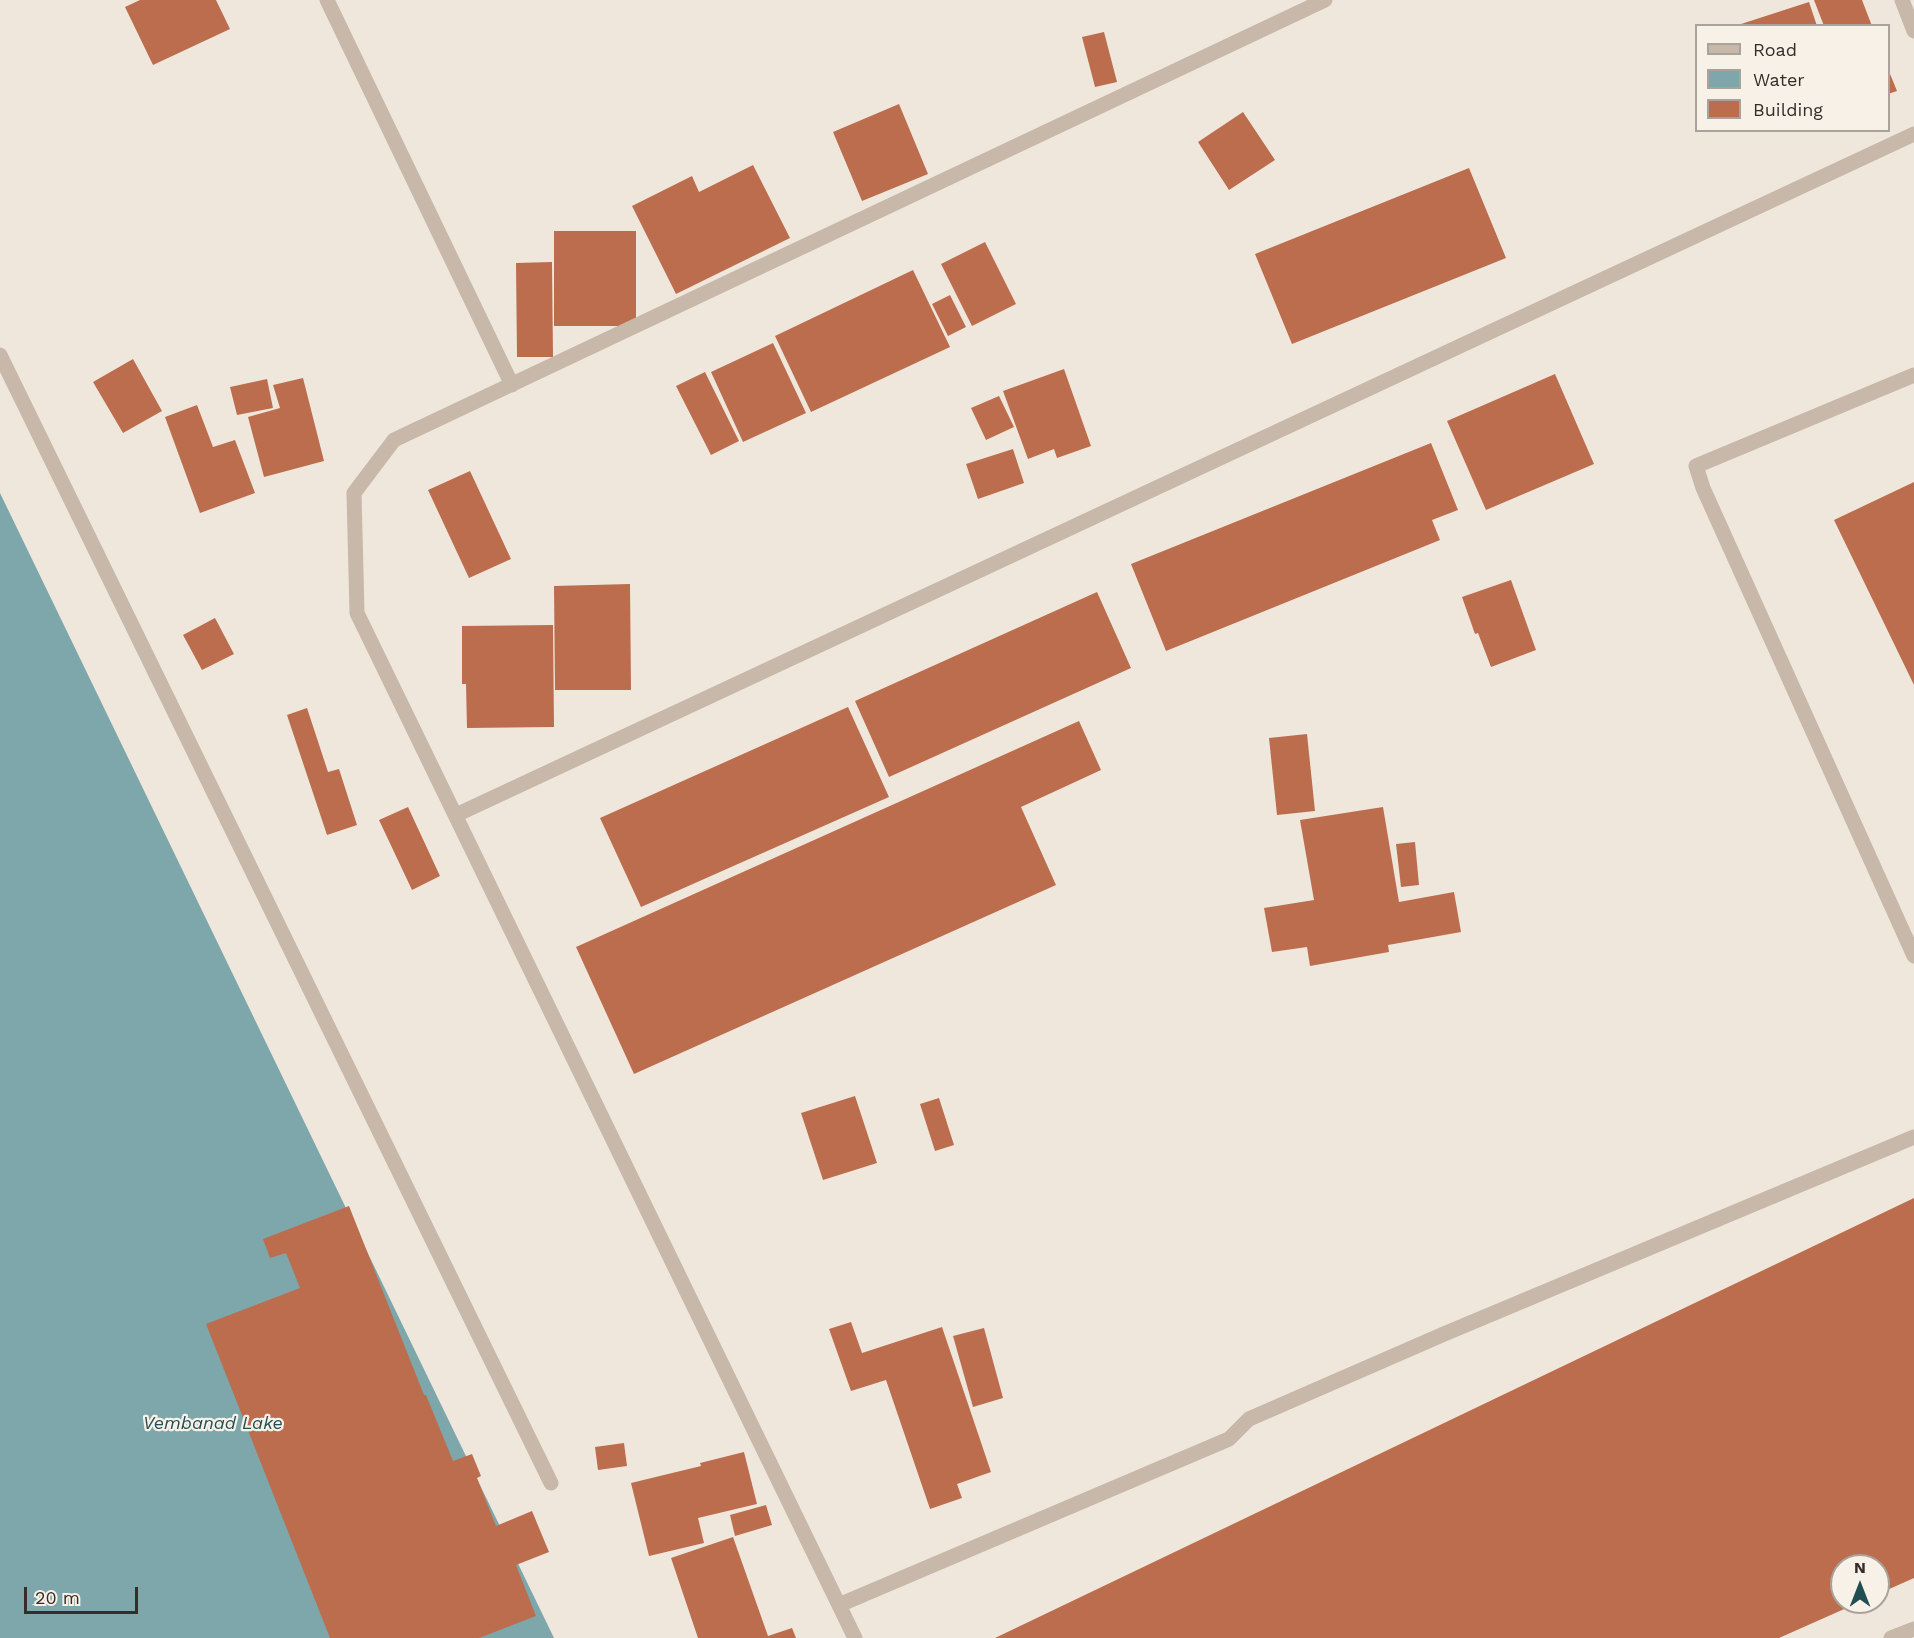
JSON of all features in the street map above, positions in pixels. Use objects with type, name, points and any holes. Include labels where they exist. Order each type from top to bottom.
[{"type":"lane","points":[[327,0],[512,385]]},
{"type":"lane","points":[[855,1638],[357,613],[354,493],[394,440],[1325,0]]},
{"type":"lane","points":[[1902,0],[1914,31]]},
{"type":"lane","points":[[456,815],[1914,134]]},
{"type":"lane","points":[[0,355],[551,1483]]},
{"type":"lane","points":[[1914,375],[1696,466],[1702,488],[1914,956]]},
{"type":"lane","points":[[839,1605],[1229,1439],[1249,1419],[1444,1334],[1914,1137]]},
{"type":"lane","points":[[1891,1638],[1914,1629]]},
{"type":"water","name":"Vembanad Lake","points":[[0,493],[554,1638],[0,1638]]},
{"type":"building","points":[[140,0],[216,0],[230,29],[153,65],[125,7]]},
{"type":"building","points":[[1814,0],[1862,0],[1871,24],[1823,24]]},
{"type":"building","points":[[1809,2],[1816,24],[1741,24]]},
{"type":"building","points":[[1104,32],[1117,82],[1095,87],[1082,37]]},
{"type":"building","points":[[1890,74],[1897,91],[1890,93]]},
{"type":"building","points":[[899,104],[928,174],[862,201],[833,132]]},
{"type":"building","points":[[1243,112],[1275,160],[1229,190],[1198,142]]},
{"type":"building","points":[[753,165],[790,238],[676,294],[632,206],[692,176],[699,192]]},
{"type":"building","points":[[1469,168],[1506,258],[1292,344],[1255,254]]},
{"type":"building","points":[[554,231],[636,231],[636,326],[554,326]]},
{"type":"building","points":[[985,242],[1016,304],[972,326],[941,264]]},
{"type":"building","points":[[552,262],[553,357],[517,357],[516,263]]},
{"type":"building","points":[[913,270],[950,347],[811,412],[775,336]]},
{"type":"building","points":[[950,295],[966,327],[948,336],[932,304]]},
{"type":"building","points":[[773,343],[806,413],[743,442],[711,372]]},
{"type":"building","points":[[133,359],[162,411],[123,433],[93,382]]},
{"type":"building","points":[[1064,369],[1091,446],[1057,458],[1054,449],[1028,459],[1003,391]]},
{"type":"building","points":[[705,372],[739,441],[711,455],[676,386]]},
{"type":"building","points":[[1555,374],[1594,464],[1486,510],[1447,421]]},
{"type":"building","points":[[303,378],[324,461],[264,477],[248,417],[280,408],[273,385]]},
{"type":"building","points":[[267,379],[273,408],[237,415],[230,387]]},
{"type":"building","points":[[999,396],[1014,427],[986,440],[971,408]]},
{"type":"building","points":[[197,405],[213,447],[235,440],[255,493],[200,513],[165,417]]},
{"type":"building","points":[[1431,443],[1458,510],[1432,520],[1440,540],[1166,651],[1131,564]]},
{"type":"building","points":[[1013,449],[1024,483],[978,499],[966,464]]},
{"type":"building","points":[[470,471],[511,559],[469,578],[428,490]]},
{"type":"building","points":[[1914,482],[1914,685],[1834,520]]},
{"type":"building","points":[[1511,580],[1536,650],[1491,667],[1478,633],[1475,634],[1462,597]]},
{"type":"building","points":[[630,584],[631,690],[555,690],[554,586]]},
{"type":"building","points":[[1097,592],[1131,668],[889,777],[855,701]]},
{"type":"building","points":[[215,618],[234,654],[202,670],[183,635]]},
{"type":"building","points":[[553,625],[554,727],[467,728],[466,684],[462,684],[462,626]]},
{"type":"building","points":[[848,707],[889,797],[641,907],[600,818]]},
{"type":"building","points":[[307,708],[328,772],[339,769],[357,825],[327,835],[287,715]]},
{"type":"building","points":[[1079,721],[1101,770],[1021,807],[1056,885],[634,1074],[576,947]]},
{"type":"building","points":[[1307,734],[1315,811],[1277,815],[1269,738]]},
{"type":"building","points":[[408,807],[440,876],[412,890],[379,820]]},
{"type":"building","points":[[1383,807],[1399,902],[1454,892],[1461,932],[1388,945],[1389,952],[1310,966],[1307,947],[1272,952],[1264,908],[1314,900],[1300,820]]},
{"type":"building","points":[[1415,842],[1419,885],[1401,887],[1396,844]]},
{"type":"building","points":[[855,1096],[877,1163],[823,1180],[801,1113]]},
{"type":"building","points":[[939,1098],[954,1145],[935,1151],[920,1104]]},
{"type":"building","points":[[1914,1198],[1914,1578],[1890,1589],[1890,1554],[1830,1554],[1830,1614],[1833,1614],[1779,1638],[995,1638]]},
{"type":"building","points":[[349,1206],[424,1395],[426,1395],[453,1461],[472,1454],[481,1476],[477,1478],[496,1526],[532,1511],[549,1552],[516,1565],[536,1616],[479,1638],[330,1638],[206,1324],[300,1288],[286,1253],[270,1258],[263,1239]]},
{"type":"building","points":[[851,1322],[862,1353],[942,1327],[991,1472],[957,1484],[962,1498],[930,1509],[886,1380],[851,1391],[829,1329]]},
{"type":"building","points":[[984,1328],[1003,1398],[973,1407],[953,1336]]},
{"type":"building","points":[[624,1443],[627,1466],[598,1470],[595,1447]]},
{"type":"building","points":[[744,1452],[757,1504],[698,1518],[704,1543],[649,1556],[631,1483],[701,1466],[700,1463]]},
{"type":"building","points":[[766,1505],[772,1525],[735,1536],[730,1515]]},
{"type":"building","points":[[733,1537],[768,1636],[792,1628],[796,1638],[698,1638],[671,1558]]}]
